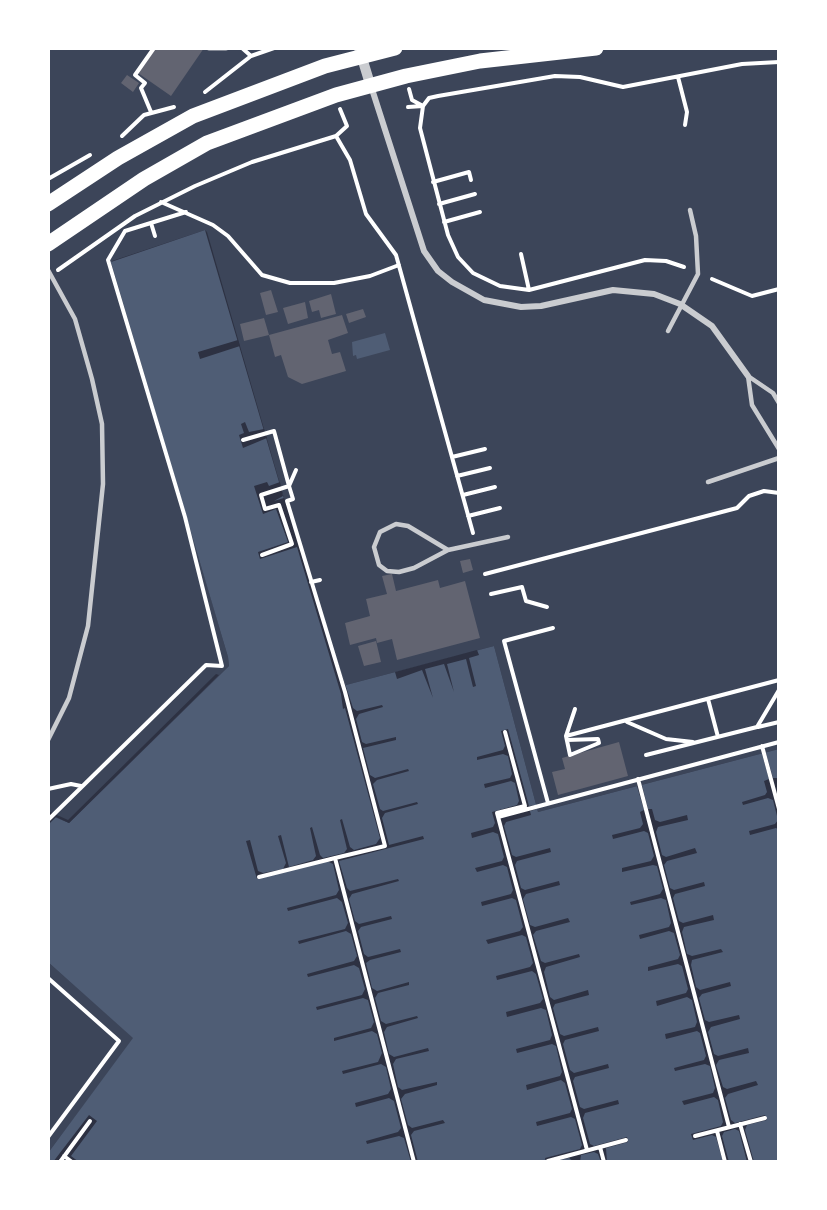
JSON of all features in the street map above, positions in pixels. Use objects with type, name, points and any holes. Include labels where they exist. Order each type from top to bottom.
[{"type":"main road","points":[[48,204],[118,158],[194,116],[360,51],[395,48]]},
{"type":"main road","points":[[48,244],[144,179],[207,144],[370,84],[480,61],[596,48]]},
{"type":"street","points":[[210,48],[226,48]]},
{"type":"street","points":[[360,51],[424,250],[438,271],[460,287],[484,300],[521,307],[541,306],[613,290],[654,294],[680,304],[712,326],[748,376]]},
{"type":"lane","points":[[668,331],[680,304],[698,274],[696,236],[690,210]]},
{"type":"lane","points":[[48,270],[75,319],[92,379],[102,424],[103,484],[88,626],[69,698],[48,740]]},
{"type":"lane","points":[[748,376],[773,393],[779,403]]},
{"type":"lane","points":[[748,376],[752,405],[779,449]]},
{"type":"lane","points":[[708,482],[779,458]]},
{"type":"lane","points":[[448,550],[408,526],[396,524],[380,532],[374,547],[379,565],[387,571],[399,572],[448,550],[508,537]]},
{"type":"path","points":[[151,112],[141,88],[145,83],[135,75],[154,48]]},
{"type":"path","points":[[242,48],[251,56]]},
{"type":"path","points":[[199,95],[251,56],[264,49],[274,48]]},
{"type":"path","points":[[684,267],[666,261],[645,260],[529,290],[500,286],[473,273],[452,246],[444,222],[420,128],[423,106],[429,98],[555,76],[580,77],[623,87],[742,64],[779,62]]},
{"type":"path","points":[[678,77],[687,112],[684,125]]},
{"type":"path","points":[[412,100],[423,106]]},
{"type":"path","points":[[115,141],[139,119],[151,112],[181,104]]},
{"type":"path","points":[[408,107],[423,106]]},
{"type":"path","points":[[52,274],[106,235],[161,202],[234,169],[336,136],[347,126]]},
{"type":"path","points":[[336,136],[351,160],[366,214],[392,246],[399,265],[473,533]]},
{"type":"path","points":[[48,179],[94,153]]},
{"type":"path","points":[[433,182],[469,172],[471,180]]},
{"type":"path","points":[[439,204],[475,194]]},
{"type":"path","points":[[161,202],[213,225],[228,236],[262,275],[290,283],[334,283],[370,276],[399,265]]},
{"type":"path","points":[[48,820],[206,665],[222,666],[185,517],[108,260],[126,231],[186,212]]},
{"type":"path","points":[[444,222],[480,212]]},
{"type":"path","points":[[152,223],[155,236]]},
{"type":"path","points":[[521,254],[529,290]]},
{"type":"path","points":[[712,279],[752,296],[779,289]]},
{"type":"path","points":[[243,440],[274,431],[293,499],[287,501],[345,692],[385,846],[259,877]]},
{"type":"path","points":[[452,457],[485,449]]},
{"type":"path","points":[[458,476],[490,468]]},
{"type":"path","points":[[262,555],[292,544],[279,505],[265,509],[261,495],[289,486],[296,470]]},
{"type":"path","points":[[462,495],[495,487]]},
{"type":"path","points":[[484,574],[737,508],[749,496],[764,491],[779,493]]},
{"type":"path","points":[[468,516],[500,508]]},
{"type":"path","points":[[311,582],[320,580]]},
{"type":"path","points":[[490,594],[522,587],[526,601],[548,607]]},
{"type":"path","points":[[548,803],[504,641],[553,628]]},
{"type":"path","points":[[566,738],[779,680]]},
{"type":"path","points":[[757,727],[779,690]]},
{"type":"path","points":[[708,699],[718,737]]},
{"type":"path","points":[[566,738],[598,739],[599,743],[570,755],[566,738],[575,709]]},
{"type":"path","points":[[626,721],[666,739],[697,743]]},
{"type":"path","points":[[646,755],[779,722]]},
{"type":"path","points":[[506,732],[525,806],[497,813],[587,1150]]},
{"type":"path","points":[[498,817],[779,742]]},
{"type":"path","points":[[762,746],[779,809]]},
{"type":"path","points":[[638,779],[729,1127]]},
{"type":"path","points":[[48,789],[71,784],[82,786]]},
{"type":"path","points":[[335,858],[414,1162]]},
{"type":"path","points":[[48,978],[119,1041],[48,1137]]},
{"type":"path","points":[[695,1136],[765,1118]]},
{"type":"path","points":[[60,1162],[90,1121]]},
{"type":"path","points":[[740,1124],[751,1162]]},
{"type":"path","points":[[717,1131],[725,1162]]},
{"type":"path","points":[[548,1161],[626,1140]]},
{"type":"path","points":[[600,1147],[604,1162]]},
{"type":"path","points":[[575,1154],[577,1162]]},
{"type":"path","points":[[64,1156],[72,1162]]},
{"type":"shaded area","points":[[48,48],[779,48],[779,749],[538,812],[494,646],[346,685],[284,498],[205,230],[112,261],[229,666],[69,823],[48,814]]},
{"type":"shaded area","points":[[205,230],[284,499],[346,685],[494,646],[538,812],[779,749],[779,1162],[48,1162],[48,1153],[133,1038],[48,962],[48,814],[69,823],[229,666],[111,262]]},
{"type":"shaded area","points":[[385,333],[390,350],[357,359],[356,355],[353,356],[352,342]]},
{"type":"shaded area","points":[[48,962],[134,1038],[48,1153]]},
{"type":"pier","points":[[238,340],[240,346],[200,359],[198,352]]},
{"type":"pier","points":[[245,422],[249,432],[264,429],[267,438],[243,448],[239,435],[244,433],[241,424]]},
{"type":"pier","points":[[267,482],[269,486],[280,482],[283,496],[274,501],[284,498],[353,708],[357,711],[382,705],[383,707],[359,714],[356,719],[362,742],[366,744],[396,737],[396,740],[363,748],[370,775],[375,778],[408,769],[409,771],[377,780],[373,784],[380,809],[383,811],[417,802],[418,804],[385,813],[382,818],[389,845],[423,836],[424,839],[339,861],[350,891],[398,879],[399,881],[352,894],[349,899],[355,921],[359,924],[391,916],[392,919],[361,927],[358,931],[364,954],[368,957],[400,949],[401,952],[366,963],[372,988],[377,991],[409,982],[409,985],[378,993],[375,998],[381,1021],[386,1024],[417,1016],[418,1018],[387,1027],[384,1032],[389,1054],[394,1057],[428,1048],[429,1051],[396,1059],[393,1064],[398,1087],[402,1090],[437,1082],[437,1085],[405,1094],[401,1099],[408,1125],[412,1128],[443,1120],[445,1123],[414,1131],[411,1135],[418,1162],[411,1162],[404,1138],[399,1136],[367,1144],[366,1141],[398,1132],[401,1128],[394,1101],[389,1098],[356,1107],[355,1103],[388,1094],[391,1089],[386,1067],[381,1064],[343,1074],[342,1071],[378,1062],[382,1053],[377,1034],[372,1031],[334,1041],[334,1038],[371,1028],[374,1022],[368,1000],[363,998],[317,1010],[316,1007],[362,995],[365,989],[359,968],[354,965],[308,977],[307,974],[354,961],[357,956],[351,934],[346,931],[299,944],[298,941],[345,929],[348,923],[342,902],[337,898],[288,911],[287,908],[336,895],[339,890],[333,864],[327,861],[257,879],[246,841],[250,840],[258,871],[263,873],[283,869],[286,863],[278,836],[281,835],[289,867],[313,860],[316,856],[310,828],[312,827],[320,855],[323,858],[344,853],[347,849],[340,820],[342,819],[350,847],[354,850],[376,844],[380,838],[345,708],[343,709],[341,694],[297,547],[260,559],[258,552],[288,542],[276,509],[263,514],[254,486]]},
{"type":"pier","points":[[477,650],[479,655],[469,658],[476,686],[473,687],[466,659],[447,664],[454,692],[444,664],[425,669],[433,698],[422,670],[397,679],[395,672]]},
{"type":"pier","points":[[216,674],[219,675],[69,823],[56,817],[48,825],[48,811],[68,820]]},
{"type":"pier","points":[[508,729],[529,806],[536,805],[537,809],[530,811],[531,815],[506,822],[504,826],[512,855],[516,857],[550,848],[551,852],[517,861],[515,865],[521,888],[525,890],[559,881],[560,885],[526,894],[523,899],[530,925],[535,927],[568,918],[570,922],[536,931],[533,935],[541,961],[545,963],[579,954],[580,957],[546,967],[544,972],[550,997],[554,1000],[588,990],[589,995],[555,1004],[553,1008],[560,1034],[564,1036],[598,1027],[599,1031],[565,1040],[563,1044],[570,1070],[574,1073],[608,1064],[609,1068],[575,1077],[573,1081],[580,1107],[584,1109],[618,1100],[619,1104],[585,1113],[583,1118],[590,1144],[594,1146],[627,1137],[628,1142],[606,1148],[607,1162],[601,1162],[598,1154],[594,1152],[581,1155],[580,1162],[574,1162],[569,1158],[546,1162],[545,1158],[580,1149],[582,1145],[575,1119],[571,1117],[537,1126],[536,1122],[570,1113],[572,1109],[565,1083],[561,1080],[527,1090],[526,1085],[560,1076],[562,1072],[556,1046],[552,1044],[517,1053],[516,1049],[550,1040],[552,1035],[546,1010],[541,1008],[507,1017],[506,1012],[540,1003],[543,999],[536,974],[532,971],[497,980],[496,976],[530,967],[533,963],[526,937],[522,935],[488,944],[486,940],[520,931],[523,927],[516,900],[512,898],[482,906],[481,902],[511,894],[513,890],[507,867],[503,865],[477,872],[475,868],[502,861],[504,857],[498,834],[493,832],[472,838],[471,833],[493,827],[495,823],[492,812],[517,805],[519,801],[515,783],[511,781],[485,788],[484,784],[510,778],[512,774],[508,756],[503,754],[477,760],[477,757],[503,750],[505,746],[501,731]]},
{"type":"pier","points":[[766,753],[773,778],[777,778],[779,786],[779,830],[776,828],[750,835],[749,831],[775,824],[778,820],[773,800],[768,798],[743,805],[742,802],[765,795],[767,792],[764,781],[769,779],[762,754]]},
{"type":"pier","points":[[642,785],[648,809],[652,809],[655,820],[660,822],[687,815],[688,820],[658,827],[656,832],[662,855],[666,857],[695,848],[697,853],[667,861],[664,865],[670,888],[674,890],[704,882],[705,886],[675,894],[673,898],[679,921],[683,923],[713,915],[714,920],[684,927],[682,932],[687,954],[692,956],[721,949],[723,952],[692,960],[691,965],[696,987],[700,990],[730,982],[731,986],[702,994],[699,998],[705,1020],[709,1022],[739,1015],[740,1019],[711,1027],[708,1032],[714,1054],[718,1056],[748,1048],[749,1053],[719,1060],[716,1065],[723,1087],[727,1089],[756,1081],[758,1085],[728,1094],[725,1098],[731,1120],[735,1123],[765,1115],[767,1120],[747,1125],[745,1130],[754,1162],[747,1162],[739,1131],[735,1129],[724,1132],[722,1136],[729,1162],[723,1162],[716,1137],[712,1135],[693,1140],[691,1134],[721,1126],[723,1122],[718,1100],[714,1097],[684,1105],[682,1101],[713,1093],[715,1088],[710,1066],[705,1064],[675,1071],[674,1068],[704,1060],[706,1056],[700,1033],[697,1031],[666,1039],[665,1034],[695,1027],[697,1022],[692,1000],[687,997],[657,1006],[656,1001],[686,993],[688,989],[682,966],[678,964],[648,971],[648,967],[678,959],[680,955],[674,933],[669,931],[640,939],[639,935],[669,927],[671,923],[666,900],[661,898],[631,905],[630,902],[660,894],[663,889],[657,866],[622,872],[622,868],[651,861],[654,856],[648,833],[644,831],[613,839],[612,835],[640,828],[643,824],[640,812],[644,810],[637,786]]},
{"type":"pier","points":[[89,1115],[97,1121],[71,1156],[79,1162],[53,1162]]},
{"type":"building","points":[[156,48],[204,48],[171,96],[138,73]]},
{"type":"building","points":[[127,75],[139,83],[133,92],[121,83]]},
{"type":"building","points":[[271,290],[278,312],[266,315],[260,293]]},
{"type":"building","points":[[331,294],[336,314],[321,318],[319,310],[312,312],[309,301]]},
{"type":"building","points":[[305,302],[308,318],[288,324],[283,308]]},
{"type":"building","points":[[363,309],[366,317],[349,323],[346,314]]},
{"type":"building","points":[[342,315],[348,333],[328,340],[332,354],[340,352],[346,371],[302,384],[288,377],[281,355],[275,357],[269,335]]},
{"type":"building","points":[[264,318],[269,335],[244,341],[240,324]]},
{"type":"building","points":[[470,559],[473,570],[463,573],[460,561]]},
{"type":"building","points":[[392,574],[396,591],[438,580],[440,588],[465,581],[480,638],[397,660],[392,639],[377,643],[376,638],[350,645],[345,623],[370,616],[366,599],[387,594],[382,576]]},
{"type":"building","points":[[376,641],[381,662],[364,666],[358,646]]},
{"type":"building","points":[[619,742],[628,776],[558,795],[552,772],[565,769],[562,758]]}]
